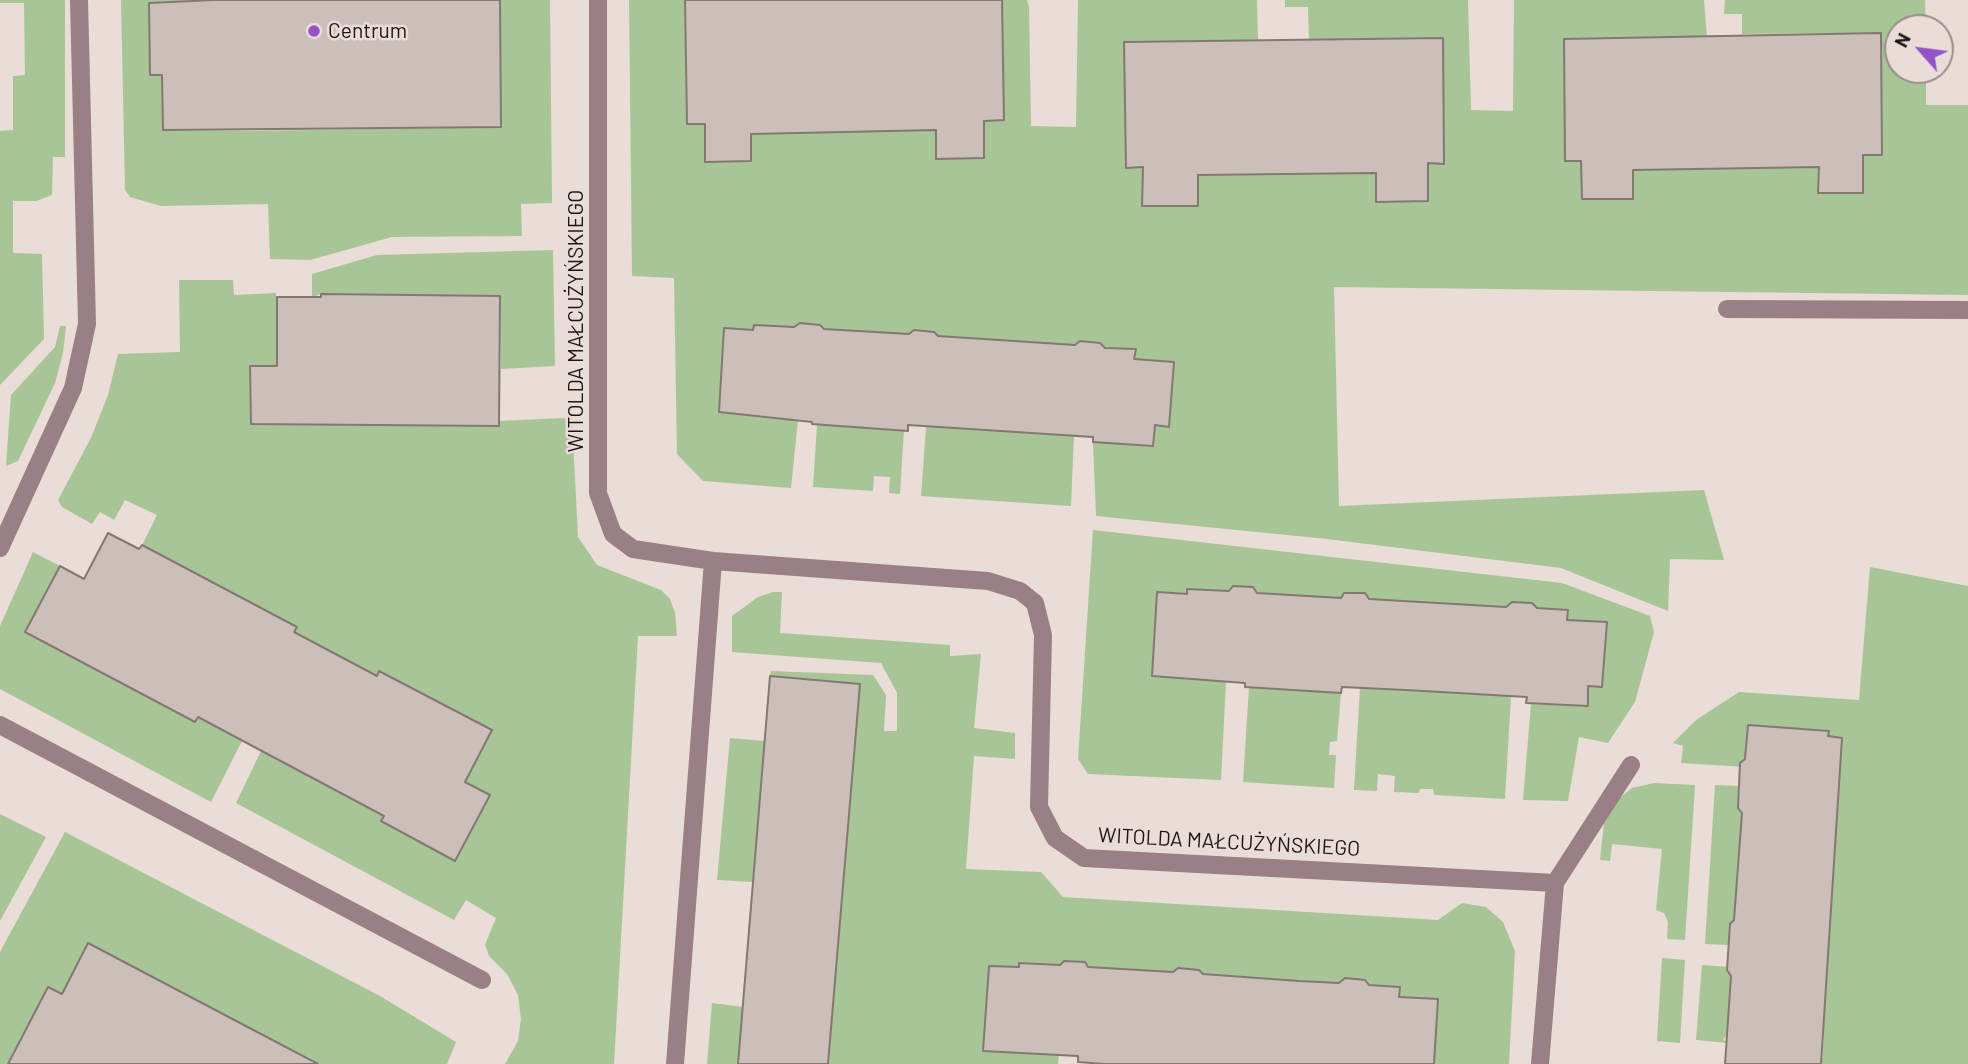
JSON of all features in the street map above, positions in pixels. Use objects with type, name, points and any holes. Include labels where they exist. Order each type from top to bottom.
[{"type":"street","points":[[0,548],[73,388],[87,324],[79,0]]},
{"type":"street","name":"WITOLDA MAŁCUŻYŃSKIEGO","points":[[597,0],[598,493],[613,534],[634,549],[713,561],[988,581],[1020,591],[1035,603],[1043,635],[1039,807],[1055,838],[1084,858],[1555,883]]},
{"type":"street","points":[[1727,309],[1968,310]]},
{"type":"street","points":[[675,1064],[713,561]]},
{"type":"street","points":[[0,725],[482,980]]},
{"type":"street","points":[[1540,1064],[1555,883],[1631,765]]},
{"type":"green space","points":[[0,0],[65,0],[65,157],[53,157],[52,195],[36,201],[13,201],[13,253],[42,254],[44,339],[0,385],[0,131],[13,130],[13,76],[25,75],[24,3],[0,3]]},
{"type":"green space","points":[[121,0],[214,0],[149,3],[150,74],[162,75],[163,130],[246,131],[501,127],[500,0],[550,0],[552,203],[521,204],[522,236],[392,237],[310,260],[270,259],[268,204],[161,206],[130,197],[125,190]]},
{"type":"green space","points":[[629,0],[702,0],[688,124],[705,124],[751,134],[936,130],[936,159],[984,121],[1004,119],[1002,0],[1027,0],[1029,7],[1031,126],[1076,127],[1078,0],[1257,0],[1258,40],[1124,42],[1127,168],[1143,167],[1143,206],[1198,206],[1198,175],[1376,173],[1377,202],[1428,201],[1428,163],[1444,163],[1443,38],[1309,39],[1308,7],[1285,7],[1285,0],[1468,0],[1471,110],[1513,111],[1514,0],[1704,0],[1707,37],[1564,39],[1565,161],[1581,161],[1582,199],[1633,199],[1633,170],[1819,167],[1819,193],[1862,193],[1863,155],[1882,154],[1881,33],[1742,34],[1742,14],[1724,14],[1725,0],[1925,0],[1926,14],[1884,14],[1884,84],[1926,84],[1926,105],[1968,105],[1968,295],[1334,287],[1339,506],[1704,490],[1724,560],[1670,559],[1668,611],[1561,568],[1327,539],[1096,516],[1093,442],[1153,446],[1155,425],[1168,426],[1174,362],[1134,359],[1135,349],[1105,348],[1100,343],[1080,341],[1075,345],[938,336],[934,332],[914,330],[909,334],[824,329],[820,325],[800,323],[794,327],[754,325],[753,330],[724,328],[719,412],[798,420],[791,488],[703,481],[677,454],[674,278],[632,276]]},
{"type":"green space","points":[[553,250],[555,366],[501,369],[500,296],[321,294],[312,297],[312,274],[377,255]]},
{"type":"green space","points":[[179,280],[233,280],[234,295],[276,293],[277,366],[250,366],[251,424],[498,426],[499,421],[563,418],[572,420],[578,537],[597,565],[661,590],[670,599],[675,613],[677,636],[638,636],[614,1064],[505,1064],[518,1041],[521,1019],[518,995],[507,974],[489,956],[485,945],[496,918],[466,900],[454,920],[236,803],[261,751],[384,816],[381,822],[455,861],[490,796],[465,782],[492,730],[380,671],[377,676],[318,645],[289,642],[296,627],[142,545],[157,515],[125,500],[114,520],[100,512],[92,524],[62,507],[58,500],[91,438],[108,395],[118,354],[180,352]]},
{"type":"green space","points":[[60,326],[66,326],[63,353],[55,383],[18,461],[6,466],[11,395],[55,347]]},
{"type":"green space","points":[[817,425],[904,430],[900,494],[889,493],[890,477],[874,476],[873,491],[813,487]]},
{"type":"green space","points":[[926,427],[1074,436],[1071,506],[921,496]]},
{"type":"green space","points":[[1093,530],[1562,583],[1650,616],[1654,632],[1635,702],[1608,743],[1579,737],[1568,801],[1523,800],[1531,704],[1587,706],[1588,686],[1602,686],[1607,622],[1567,620],[1567,610],[1369,599],[1365,593],[1344,593],[1341,598],[1257,593],[1253,587],[1229,591],[1188,589],[1187,594],[1158,592],[1153,665],[1182,679],[1226,682],[1221,780],[1088,774],[1078,759]]},
{"type":"green space","points":[[33,552],[60,566],[25,632],[194,722],[199,715],[243,739],[211,802],[0,689],[0,626]]},
{"type":"green space","points":[[1870,567],[1968,586],[1968,1064],[1822,1064],[1824,1032],[1820,1032],[1826,988],[1842,738],[1828,736],[1828,731],[1748,725],[1745,759],[1741,762],[1745,767],[1681,763],[1683,746],[1673,743],[1696,720],[1739,692],[1859,700]]},
{"type":"green space","points":[[782,592],[780,633],[950,645],[950,656],[981,654],[974,728],[1015,733],[1015,759],[974,756],[966,869],[1041,872],[1063,897],[1438,920],[1462,903],[1486,907],[1503,922],[1515,951],[1509,1064],[1434,1064],[1438,999],[1399,997],[1399,987],[1369,985],[1365,980],[1345,978],[1339,983],[1300,980],[1299,985],[1203,974],[1199,970],[1178,968],[1173,972],[1088,967],[1085,962],[1064,961],[1060,965],[1019,963],[1019,967],[989,966],[983,1050],[1059,1055],[1058,1064],[828,1064],[860,684],[770,676],[771,671],[873,675],[886,695],[884,731],[897,731],[897,693],[881,663],[732,652],[732,616],[758,597]]},
{"type":"green space","points":[[1249,687],[1341,693],[1337,741],[1330,742],[1329,755],[1336,755],[1334,788],[1243,782]]},
{"type":"green space","points":[[1360,687],[1511,696],[1505,799],[1434,795],[1433,789],[1420,789],[1419,793],[1394,792],[1395,776],[1378,774],[1377,791],[1354,790]]},
{"type":"green space","points":[[730,738],[765,741],[753,882],[717,880]]},
{"type":"green space","points":[[1654,783],[1695,785],[1685,940],[1667,939],[1668,922],[1664,913],[1656,910],[1662,849],[1612,844],[1610,861],[1600,860],[1604,823],[1615,802],[1632,788]]},
{"type":"green space","points":[[1715,785],[1739,786],[1738,808],[1742,813],[1734,920],[1729,945],[1705,944]]},
{"type":"green space","points":[[0,814],[46,837],[0,921]]},
{"type":"green space","points":[[65,832],[380,996],[456,1042],[447,1064],[318,1064],[88,943],[62,994],[48,987],[11,1058],[21,1064],[0,1064],[0,952]]},
{"type":"green space","points":[[1662,958],[1685,960],[1680,1043],[1657,1041]]},
{"type":"green space","points":[[1702,965],[1731,967],[1727,1035],[1723,1039],[1727,1043],[1696,1040]]},
{"type":"green space","points":[[712,1003],[743,1007],[738,1064],[707,1064]]},
{"type":"building","points":[[214,0],[500,0],[501,127],[163,130],[162,75],[150,75],[149,3]]},
{"type":"building","points":[[685,0],[1002,0],[1004,120],[984,121],[984,158],[936,159],[936,130],[751,134],[751,161],[705,162],[705,124],[687,124]]},
{"type":"building","points":[[1881,33],[1882,155],[1863,155],[1863,193],[1818,193],[1819,167],[1633,170],[1633,199],[1582,199],[1581,161],[1565,161],[1564,39]]},
{"type":"building","points":[[1443,38],[1444,164],[1428,163],[1428,201],[1376,202],[1376,173],[1198,175],[1198,206],[1142,206],[1143,167],[1126,168],[1124,42]]},
{"type":"building","points":[[321,294],[500,296],[499,426],[251,424],[250,366],[277,366],[277,297],[321,297]]},
{"type":"building","points":[[800,323],[820,325],[824,329],[909,334],[914,330],[934,332],[938,336],[1075,345],[1080,341],[1100,343],[1105,348],[1136,349],[1134,359],[1174,362],[1169,427],[1155,425],[1153,446],[1093,442],[1093,437],[908,425],[908,431],[812,424],[719,412],[724,328],[753,330],[754,325],[794,327]]},
{"type":"building","points":[[108,533],[139,549],[142,545],[297,627],[294,632],[377,676],[379,671],[492,730],[465,782],[490,795],[455,861],[381,821],[384,816],[198,717],[195,722],[25,632],[60,566],[84,579]]},
{"type":"building","points":[[1233,586],[1253,587],[1257,593],[1341,598],[1344,593],[1365,593],[1369,599],[1506,607],[1512,602],[1532,603],[1537,608],[1568,610],[1567,620],[1607,622],[1602,687],[1588,686],[1588,706],[1526,703],[1527,697],[1342,687],[1341,693],[1245,687],[1245,683],[1152,676],[1157,592],[1187,594],[1187,589],[1229,591]]},
{"type":"building","points":[[770,676],[860,684],[828,1064],[738,1064]]},
{"type":"building","points":[[1748,725],[1829,731],[1828,736],[1842,738],[1821,1064],[1725,1064],[1731,976],[1727,970],[1730,924],[1734,920],[1742,813],[1738,808],[1740,763],[1745,759]]},
{"type":"building","points":[[88,943],[318,1064],[8,1064],[48,987],[62,994]]},
{"type":"building","points":[[1064,961],[1085,962],[1088,967],[1173,972],[1178,968],[1199,970],[1203,974],[1299,981],[1339,983],[1345,978],[1365,980],[1369,985],[1400,987],[1399,997],[1438,999],[1434,1064],[1104,1064],[1078,1062],[1078,1056],[983,1051],[989,966],[1019,967],[1019,963],[1060,965]]},
{"type":"place","name":"Centrum","points":[[314,31]]}]
